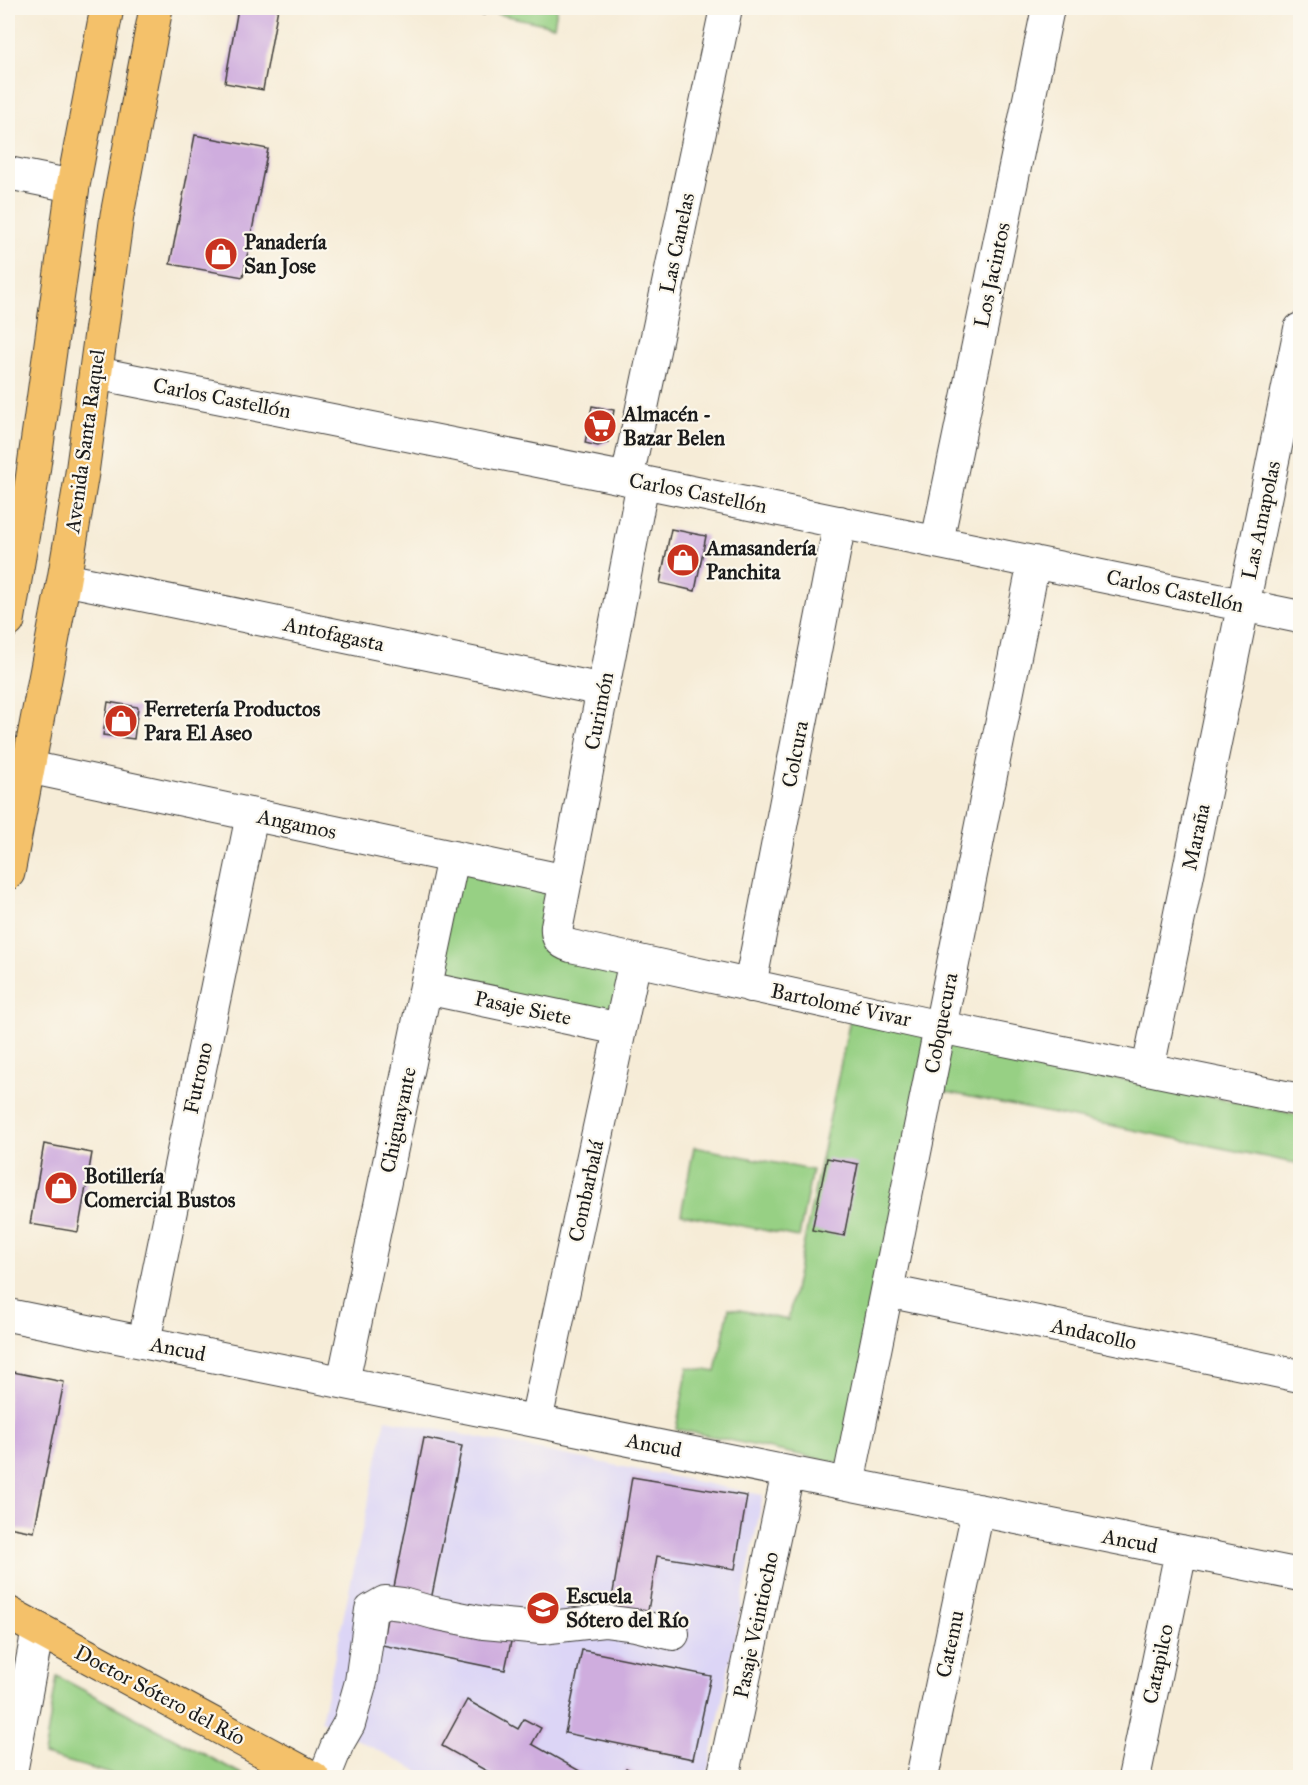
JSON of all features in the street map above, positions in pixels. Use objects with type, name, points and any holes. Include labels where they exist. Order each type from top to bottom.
[{"type":"main road","points":[[8,620],[32,480],[73,186],[107,8]]},
{"type":"main road","name":"Avenida Santa Raquel","points":[[8,873],[64,579],[82,473],[117,215],[156,8]]},
{"type":"main road","name":"Doctor Sótero del Río","points":[[8,1613],[313,1778]]},
{"type":"street","name":"Las Canelas","points":[[635,480],[726,8]]},
{"type":"street","name":"Los Jacintos","points":[[937,542],[1048,8]]},
{"type":"street","points":[[8,173],[73,186]]},
{"type":"street","name":"Las Amapolas","points":[[1244,605],[1300,329]]},
{"type":"street","name":"Carlos Castellón","points":[[96,373],[635,480],[1300,617]]},
{"type":"street","name":"Curimón","points":[[559,939],[557,926],[603,690],[635,480]]},
{"type":"street","name":"Colcura","points":[[750,986],[840,522]]},
{"type":"street","name":"Cobquecura","points":[[848,1484],[1034,562]]},
{"type":"street","name":"Antofagasta","points":[[64,579],[603,690]]},
{"type":"street","name":"Maraña","points":[[1148,1069],[1244,605]]},
{"type":"street","name":"Angamos","points":[[28,767],[566,881]]},
{"type":"street","name":"Futrono","points":[[144,1342],[252,814]]},
{"type":"street","name":"Chiguayante","points":[[343,1382],[453,857]]},
{"type":"street","name":"Bartolomé Vivar","points":[[559,939],[571,946],[750,986],[1300,1100]]},
{"type":"street","name":"Combarbalá","points":[[536,1421],[635,960]]},
{"type":"street","name":"Pasaje Siete","points":[[426,988],[620,1029]]},
{"type":"street","name":"Andacollo","points":[[887,1291],[1300,1376]]},
{"type":"street","name":"Ancud","points":[[8,1315],[1300,1575]]},
{"type":"street","name":"Pasaje Veintiocho","points":[[723,1778],[788,1472]]},
{"type":"street","name":"Catemu","points":[[922,1778],[978,1510]]},
{"type":"street","name":"Catapilco","points":[[1134,1778],[1181,1551]]},
{"type":"street","points":[[324,1778],[338,1743],[349,1724],[361,1682],[371,1610],[385,1602],[484,1623],[541,1628],[604,1621],[673,1634]]},
{"type":"street","points":[[10,1778],[38,1629]]},
{"type":"shaded area","name":"Escuela Sótero del Río","points":[[386,1419],[763,1495],[707,1777],[430,1777],[321,1721]]},
{"type":"green space","points":[[498,8],[557,8],[554,26],[497,14]]},
{"type":"green space","points":[[455,869],[555,889],[544,942],[624,968],[613,1019],[432,981]]},
{"type":"green space","points":[[851,1014],[938,1032],[848,1465],[676,1429],[688,1367],[716,1372],[729,1308],[788,1320]]},
{"type":"green space","points":[[946,1044],[1300,1115],[1300,1164],[936,1090]]},
{"type":"green space","points":[[694,1147],[812,1170],[799,1237],[681,1214]]},
{"type":"green space","points":[[57,1676],[247,1777],[122,1777],[44,1755]]},
{"type":"building","points":[[238,8],[278,8],[263,90],[225,83]]},
{"type":"building","points":[[447,8],[486,8],[484,15]]},
{"type":"building","points":[[195,135],[268,149],[243,277],[170,264]]},
{"type":"building","name":"Almacén - Bazar Belen","points":[[592,406],[614,410],[608,442],[598,446],[585,443]]},
{"type":"building","name":"Amasandería Panchita","points":[[671,529],[706,536],[695,591],[660,583]]},
{"type":"building","name":"Ferretería Productos Para El Aseo","points":[[108,702],[138,707],[134,739],[103,735]]},
{"type":"building","name":"Botillería Comercial Bustos","points":[[44,1144],[92,1153],[78,1232],[30,1224]]},
{"type":"building","points":[[827,1158],[858,1164],[844,1236],[812,1230]]},
{"type":"building","points":[[8,1371],[64,1382],[34,1532],[8,1527]]},
{"type":"building","points":[[424,1438],[462,1446],[431,1600],[393,1592]]},
{"type":"building","points":[[632,1477],[747,1496],[735,1569],[657,1556],[647,1617],[610,1611]]},
{"type":"building","points":[[389,1607],[513,1632],[505,1670],[382,1645]]},
{"type":"building","points":[[582,1650],[711,1676],[693,1759],[565,1733]]},
{"type":"building","points":[[467,1700],[518,1729],[524,1719],[541,1728],[532,1744],[592,1778],[499,1778],[442,1746]]},
{"type":"building","points":[[626,1768],[643,1778],[621,1778]]},
{"type":"place","name":"Panadería San Jose","points":[[221,254]]},
{"type":"place","name":"Almacén - Bazar Belen","points":[[600,426]]},
{"type":"place","name":"Amasandería Panchita","points":[[683,560]]},
{"type":"place","name":"Ferretería Productos Para El Aseo","points":[[121,721]]},
{"type":"place","name":"Botillería Comercial Bustos","points":[[61,1188]]},
{"type":"place","name":"Escuela Sótero del Río","points":[[543,1608]]}]
